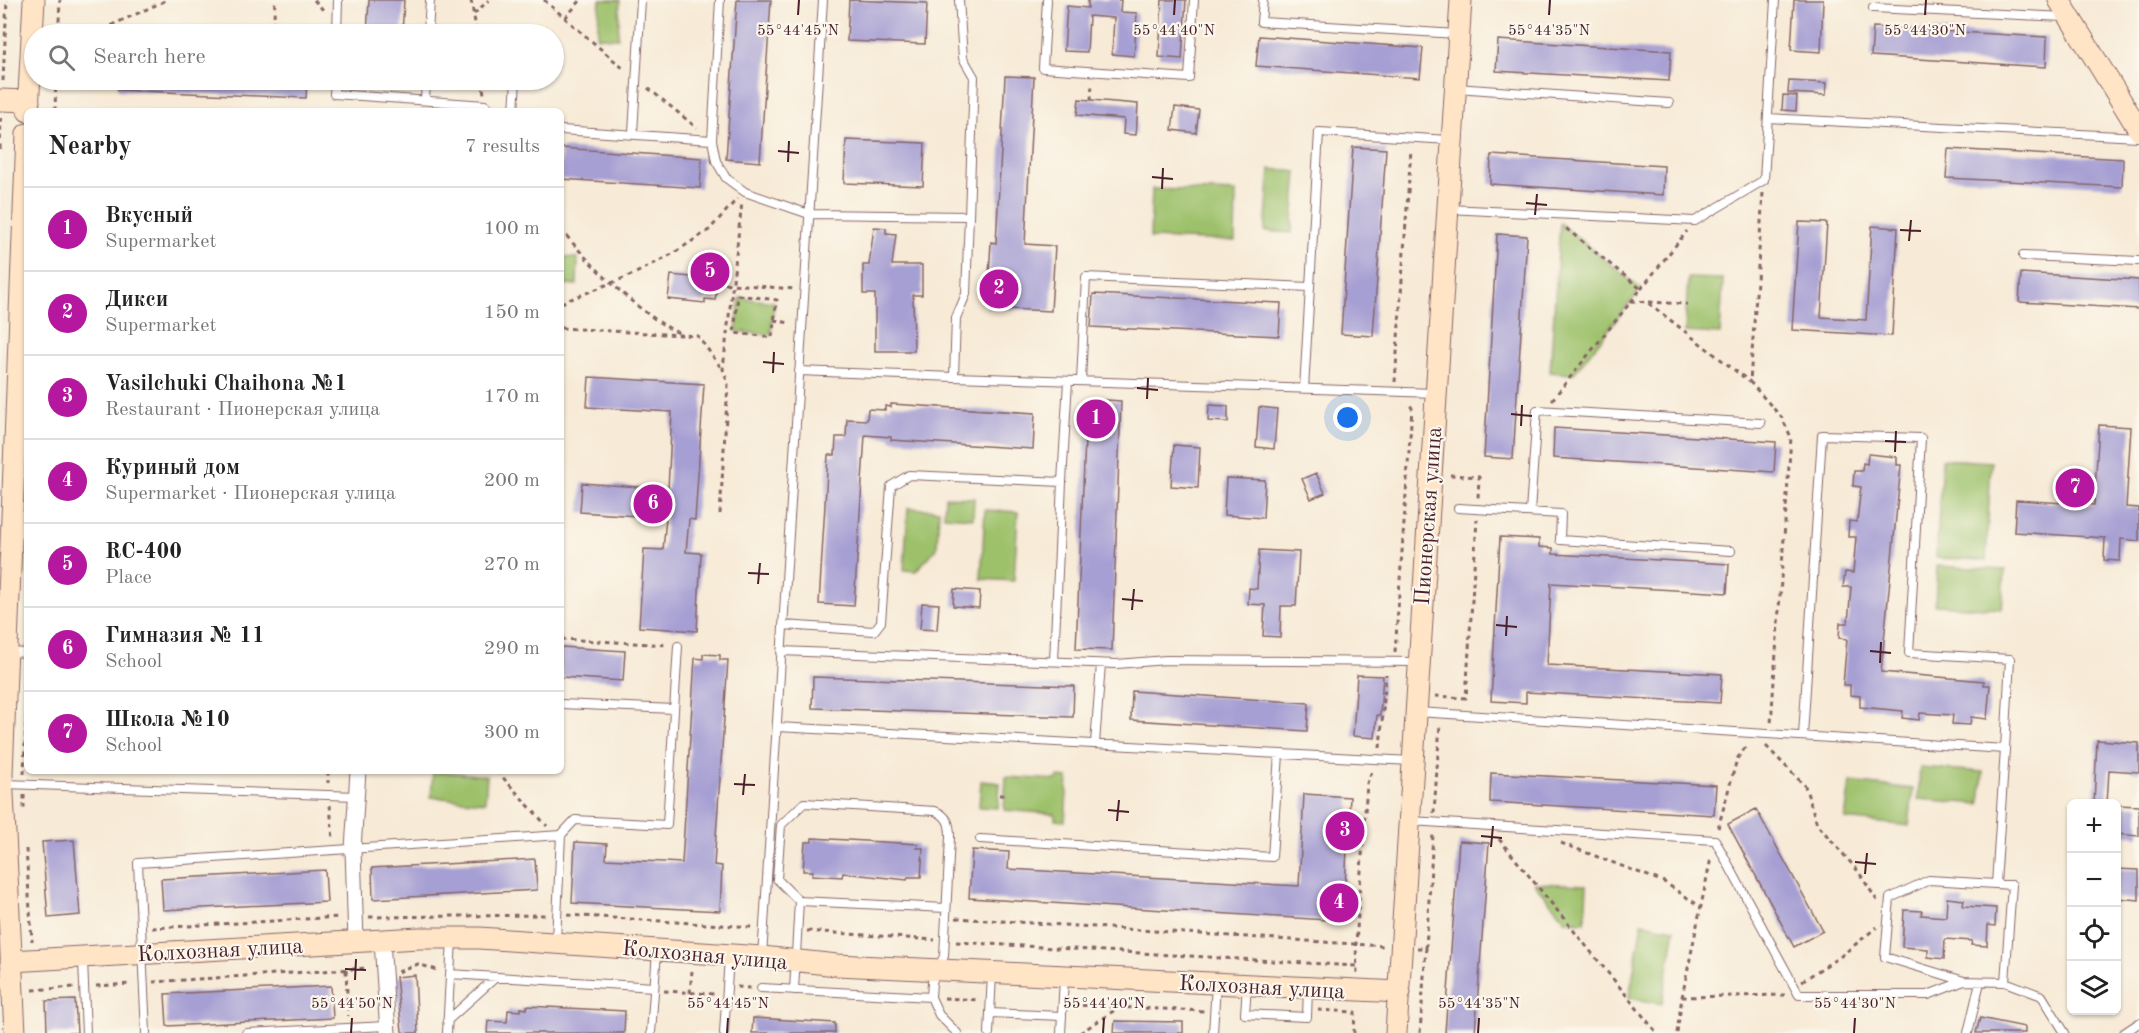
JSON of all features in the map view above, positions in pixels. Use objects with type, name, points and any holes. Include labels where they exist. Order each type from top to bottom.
[{"type":"street","points":[[32,24],[34,0]]},
{"type":"street","name":"Пионерская улица","points":[[1396,1033],[1461,0]]},
{"type":"street","points":[[2064,9],[2139,130]]},
{"type":"street","points":[[0,100],[28,106],[29,90]]},
{"type":"street","points":[[15,1033],[11,961],[5,940],[13,785],[16,653],[5,568],[19,530],[9,478],[20,450],[24,274]]},
{"type":"street","points":[[356,942],[350,917],[358,774]]},
{"type":"street","name":"Колхозная улица","points":[[11,961],[452,938],[729,954],[795,961],[937,970],[1400,992]]},
{"type":"street","points":[[382,940],[388,1029]]},
{"type":"lane","points":[[337,24],[338,0]]},
{"type":"lane","points":[[429,24],[430,0]]},
{"type":"lane","points":[[633,134],[641,0]]},
{"type":"lane","points":[[720,0],[712,140],[716,161],[726,178],[745,192],[809,214],[969,216]]},
{"type":"lane","points":[[762,957],[823,0]]},
{"type":"lane","points":[[954,377],[957,318],[966,294],[974,77],[963,58],[959,0]]},
{"type":"lane","points":[[1047,0],[1043,68],[1189,78],[1194,0]]},
{"type":"lane","points":[[1263,0],[1261,22],[1459,34]]},
{"type":"lane","points":[[1447,209],[1695,221],[1764,180],[1775,0]]},
{"type":"lane","points":[[1873,8],[2064,9]]},
{"type":"lane","points":[[1455,88],[1669,103]]},
{"type":"lane","points":[[334,90],[334,94],[485,105],[488,108]]},
{"type":"lane","points":[[425,100],[426,90]]},
{"type":"lane","points":[[514,108],[515,90]]},
{"type":"lane","points":[[1768,118],[2139,137]]},
{"type":"lane","points":[[564,130],[712,140]]},
{"type":"lane","points":[[1304,389],[1319,132],[1452,140]]},
{"type":"lane","points":[[2023,256],[2139,261]]},
{"type":"lane","points":[[1081,381],[1086,277],[1310,287]]},
{"type":"lane","points":[[799,371],[1435,393]]},
{"type":"lane","points":[[1054,662],[1068,381]]},
{"type":"lane","points":[[1530,512],[1537,410],[1761,423]]},
{"type":"lane","points":[[1803,736],[1822,435],[1921,438],[1909,653],[2010,659],[1996,884]]},
{"type":"lane","points":[[783,625],[874,631],[881,622],[891,486],[909,475],[1062,482]]},
{"type":"lane","points":[[1458,508],[1562,514],[1560,540],[1731,551]]},
{"type":"lane","points":[[556,943],[561,835],[575,820],[667,825],[678,646]]},
{"type":"lane","points":[[782,651],[1101,664],[1166,660],[1418,662]]},
{"type":"lane","points":[[1095,744],[1101,664]]},
{"type":"lane","points":[[564,704],[674,709]]},
{"type":"lane","points":[[1415,712],[2005,749]]},
{"type":"lane","points":[[777,727],[1412,761]]},
{"type":"lane","points":[[980,839],[1272,857],[1279,754]]},
{"type":"lane","points":[[13,785],[357,796]]},
{"type":"lane","points":[[946,908],[799,901],[777,879],[782,825],[804,803],[935,811],[944,814],[950,828],[944,956],[932,982],[931,997],[939,1015],[957,1033]]},
{"type":"lane","points":[[1409,820],[1715,840],[1799,994],[1928,995],[1964,981]]},
{"type":"lane","points":[[146,1033],[138,863],[561,835]]},
{"type":"lane","points":[[768,855],[779,856]]},
{"type":"lane","points":[[2005,982],[2012,885],[1929,880],[1890,898],[1885,957],[1964,981],[2005,982],[2042,996],[2065,1033]]},
{"type":"lane","points":[[794,990],[799,901]]},
{"type":"lane","points":[[447,1033],[452,938]]},
{"type":"lane","points":[[651,1033],[657,950]]},
{"type":"lane","points":[[724,1033],[729,954]]},
{"type":"lane","points":[[82,957],[86,1033]]},
{"type":"lane","points":[[989,1033],[992,973]]},
{"type":"lane","points":[[450,974],[654,987]]},
{"type":"lane","points":[[1061,1033],[1064,976]]},
{"type":"lane","points":[[447,1021],[496,977]]},
{"type":"lane","points":[[1968,1033],[1980,982]]},
{"type":"lane","points":[[1213,1033],[1216,984]]},
{"type":"lane","points":[[1247,985],[1245,1014],[1307,1017],[1308,988]]},
{"type":"lane","points":[[761,988],[931,997]]},
{"type":"lane","points":[[990,1013],[1062,1016]]},
{"type":"lane","points":[[2124,1033],[2139,1023]]},
{"type":"lane","points":[[246,1033],[348,1028],[388,1029]]},
{"type":"path","points":[[0,46],[5,46],[7,0]]},
{"type":"path","points":[[59,24],[60,0]]},
{"type":"path","points":[[114,24],[167,0]]},
{"type":"path","points":[[273,24],[274,0]]},
{"type":"path","points":[[471,0],[476,24]]},
{"type":"path","points":[[474,14],[489,0]]},
{"type":"path","points":[[565,18],[581,0]]},
{"type":"path","points":[[1091,100],[1093,71]]},
{"type":"path","points":[[55,108],[56,90]]},
{"type":"path","points":[[1358,978],[1356,944],[1367,783],[1378,760],[1386,674],[1394,662],[1412,408],[1395,384],[1412,138]]},
{"type":"path","points":[[1750,382],[1764,180]]},
{"type":"path","points":[[564,302],[614,282],[674,252],[709,230],[745,192]]},
{"type":"path","points":[[723,369],[739,214],[745,192]]},
{"type":"path","points":[[1546,213],[1641,289]]},
{"type":"path","points":[[1543,411],[1695,221]]},
{"type":"path","points":[[564,233],[580,254],[666,327],[683,335]]},
{"type":"path","points":[[707,282],[805,290]]},
{"type":"path","points":[[738,295],[777,300],[772,337],[734,333],[736,315],[738,295]]},
{"type":"path","points":[[1631,301],[1687,304]]},
{"type":"path","points":[[1647,302],[1750,382],[1782,418],[1791,437],[1770,734]]},
{"type":"path","points":[[729,314],[736,315]]},
{"type":"path","points":[[774,320],[802,325]]},
{"type":"path","points":[[564,328],[698,336],[723,369],[728,384],[720,514]]},
{"type":"path","points":[[1430,696],[1466,698],[1479,477]]},
{"type":"path","points":[[564,639],[678,646]]},
{"type":"path","points":[[1420,1033],[1441,696]]},
{"type":"path","points":[[24,714],[13,785],[24,818]]},
{"type":"path","points":[[1677,1033],[1682,998],[1715,840],[1737,759],[1755,733],[1804,786],[1816,824],[1858,871],[1888,918],[1841,956],[1794,986]]},
{"type":"path","points":[[500,774],[547,826],[561,835]]},
{"type":"path","points":[[999,795],[1005,795]]},
{"type":"path","points":[[1488,826],[1657,1033]]},
{"type":"path","points":[[1544,829],[1553,840],[1664,882],[1701,907]]},
{"type":"path","points":[[26,841],[33,996]]},
{"type":"path","points":[[141,928],[350,917],[557,915],[764,928]]},
{"type":"path","points":[[946,918],[1426,948]]},
{"type":"path","points":[[797,931],[1356,966]]},
{"type":"path","points":[[33,990],[346,970],[348,1028]]},
{"type":"path","points":[[690,993],[692,971]]},
{"type":"path","points":[[654,987],[662,991],[717,994],[727,987],[761,988]]},
{"type":"path","points":[[1682,998],[1799,994]]},
{"type":"path","points":[[931,997],[991,1000]]},
{"type":"path","points":[[1063,1004],[1214,1012]]},
{"type":"path","points":[[1080,1033],[1119,1007]]},
{"type":"path","points":[[1307,1009],[1355,1012],[1354,1033]]},
{"type":"green space","points":[[600,0],[620,0],[618,38],[597,37]]},
{"type":"green space","points":[[1270,169],[1297,172],[1292,233],[1265,231]]},
{"type":"green space","points":[[1152,189],[1236,192],[1235,241],[1150,238]]},
{"type":"green space","points":[[1560,223],[1641,289],[1573,374],[1550,372]]},
{"type":"green space","points":[[564,257],[578,258],[577,285],[564,284]]},
{"type":"green space","points":[[1688,278],[1723,279],[1720,334],[1685,332]]},
{"type":"green space","points":[[740,298],[774,302],[771,335],[736,331]]},
{"type":"green space","points":[[1942,459],[1991,462],[1986,560],[1936,558]]},
{"type":"green space","points":[[945,497],[974,498],[973,518],[944,516]]},
{"type":"green space","points":[[908,508],[939,510],[937,548],[916,571],[904,570]]},
{"type":"green space","points":[[985,510],[1018,512],[1014,581],[981,579]]},
{"type":"green space","points":[[1937,566],[2005,570],[2002,609],[1935,605]]},
{"type":"green space","points":[[1920,767],[1983,772],[1980,804],[1918,799]]},
{"type":"green space","points":[[433,774],[487,776],[485,802],[431,797]]},
{"type":"green space","points":[[1006,777],[1057,780],[1058,777],[1068,778],[1065,821],[1055,820],[1055,814],[1004,810]]},
{"type":"green space","points":[[981,781],[1000,783],[998,808],[979,807]]},
{"type":"green space","points":[[1850,782],[1913,789],[1909,826],[1845,819]]},
{"type":"green space","points":[[1534,883],[1587,885],[1585,922],[1566,921]]},
{"type":"green space","points":[[1642,923],[1675,929],[1662,1004],[1629,998]]},
{"type":"building","points":[[369,0],[404,0],[403,24],[368,24]]},
{"type":"building","points":[[737,0],[771,0],[760,162],[726,159]]},
{"type":"building","points":[[849,0],[927,3],[925,44],[847,41]]},
{"type":"building","points":[[1088,0],[1121,0],[1120,12],[1137,13],[1134,56],[1112,54],[1114,18],[1089,16],[1087,52],[1064,51],[1067,6],[1088,8]]},
{"type":"building","points":[[1162,0],[1186,0],[1182,59],[1159,57]]},
{"type":"building","points":[[1794,0],[1823,0],[1821,52],[1791,50]]},
{"type":"building","points":[[1873,27],[2047,37],[2046,67],[1871,56]]},
{"type":"building","points":[[1259,36],[1423,48],[1420,78],[1256,66]]},
{"type":"building","points":[[1498,40],[1671,51],[1669,81],[1496,71]]},
{"type":"building","points":[[1005,76],[1034,77],[1025,244],[1055,246],[1051,311],[987,308],[991,242],[996,243]]},
{"type":"building","points":[[1789,81],[1827,83],[1826,95],[1788,93]]},
{"type":"building","points":[[118,90],[306,90],[306,98]]},
{"type":"building","points":[[1783,95],[1797,96],[1796,111],[1782,110]]},
{"type":"building","points":[[1079,99],[1138,104],[1136,135],[1123,134],[1124,119],[1077,115]]},
{"type":"building","points":[[1175,107],[1199,110],[1196,133],[1172,130]]},
{"type":"building","points":[[846,140],[925,143],[923,186],[844,183]]},
{"type":"building","points":[[1353,147],[1386,149],[1373,336],[1341,334]]},
{"type":"building","points":[[564,148],[702,158],[700,188],[564,179]]},
{"type":"building","points":[[1948,149],[2123,159],[2122,187],[1946,178]]},
{"type":"building","points":[[1491,155],[1664,166],[1663,195],[1490,184]]},
{"type":"building","points":[[1799,222],[1827,223],[1821,317],[1866,320],[1872,226],[1898,228],[1892,336],[1792,330]]},
{"type":"building","points":[[874,227],[886,228],[886,233],[896,234],[892,265],[922,265],[922,295],[913,295],[914,351],[875,351],[875,294],[863,294],[863,265],[869,265]]},
{"type":"building","points":[[1497,234],[1527,236],[1513,459],[1484,457]]},
{"type":"building","points":[[708,265],[716,269],[713,287],[717,288],[715,300],[705,299],[705,303],[668,299],[671,275],[702,278],[704,269]]},
{"type":"building","points":[[2021,273],[2139,280],[2139,309],[2019,302]]},
{"type":"building","points":[[1093,294],[1281,303],[1279,336],[1091,327]]},
{"type":"building","points":[[589,377],[704,384],[695,520],[689,519],[686,552],[701,553],[697,631],[639,627],[644,549],[663,550],[666,518],[580,512],[582,483],[668,489],[672,412],[587,407]]},
{"type":"building","points":[[1091,399],[1121,401],[1112,650],[1076,649],[1085,439],[1089,439]]},
{"type":"building","points":[[891,404],[1035,413],[1033,449],[891,440],[891,437],[865,435],[854,606],[819,604],[828,455],[835,455],[836,437],[846,437],[847,419],[867,420],[868,409],[885,410],[885,406],[891,407]]},
{"type":"building","points":[[1209,405],[1228,406],[1228,422],[1208,421]]},
{"type":"building","points":[[1259,407],[1277,409],[1274,449],[1256,447]]},
{"type":"building","points":[[2099,425],[2131,427],[2126,507],[2139,508],[2139,541],[2121,539],[2120,561],[2104,560],[2105,538],[2014,532],[2016,500],[2094,505]]},
{"type":"building","points":[[1554,428],[1776,442],[1774,472],[1553,458]]},
{"type":"building","points":[[1174,445],[1200,447],[1198,488],[1171,486]]},
{"type":"building","points":[[1868,454],[1897,457],[1897,465],[1901,465],[1881,672],[1984,681],[1984,685],[1990,685],[1987,719],[1971,717],[1970,725],[1952,724],[1953,715],[1920,713],[1919,720],[1902,718],[1903,711],[1860,707],[1860,696],[1850,695],[1850,685],[1843,685],[1847,639],[1839,638],[1840,623],[1848,623],[1851,587],[1843,587],[1845,572],[1853,573],[1856,537],[1848,537],[1849,521],[1857,522],[1861,487],[1853,486],[1854,471],[1862,471],[1863,463],[1867,464]]},
{"type":"building","points":[[1316,473],[1325,493],[1311,499],[1302,479]]},
{"type":"building","points":[[1226,478],[1265,480],[1263,518],[1224,515]]},
{"type":"building","points":[[1500,537],[1539,539],[1539,547],[1553,548],[1553,554],[1729,564],[1727,593],[1551,583],[1547,665],[1722,674],[1720,703],[1526,692],[1526,703],[1491,701]]},
{"type":"building","points":[[1259,550],[1299,552],[1296,606],[1281,606],[1280,637],[1263,636],[1265,605],[1248,604],[1249,588],[1257,589]]},
{"type":"building","points":[[954,589],[980,591],[979,608],[953,606]]},
{"type":"building","points":[[922,603],[939,604],[937,630],[920,629]]},
{"type":"building","points":[[564,647],[625,651],[623,681],[564,677]]},
{"type":"building","points":[[703,654],[720,655],[720,660],[728,660],[714,865],[722,866],[720,911],[572,903],[575,842],[607,844],[606,859],[682,863],[695,658],[703,659]]},
{"type":"building","points":[[1357,675],[1383,676],[1380,715],[1377,715],[1375,738],[1353,736]]},
{"type":"building","points":[[813,677],[1074,686],[1073,717],[812,708]]},
{"type":"building","points":[[1132,691],[1309,703],[1307,731],[1131,720]]},
{"type":"building","points":[[2097,740],[2139,743],[2139,772],[2109,770],[2107,799],[2094,799]]},
{"type":"building","points":[[1491,773],[1716,785],[1714,815],[1490,802]]},
{"type":"building","points":[[1304,794],[1350,797],[1343,921],[969,898],[972,850],[1009,852],[1008,869],[1299,886]]},
{"type":"building","points":[[2121,805],[2139,806],[2139,836],[2121,834]]},
{"type":"building","points":[[1756,809],[1823,931],[1794,947],[1728,824]]},
{"type":"building","points":[[812,838],[918,844],[917,848],[923,848],[921,877],[908,877],[907,880],[843,873],[842,877],[812,875],[813,871],[803,871],[805,842],[812,842]]},
{"type":"building","points":[[74,840],[80,915],[48,918],[42,842]]},
{"type":"building","points":[[1459,841],[1489,843],[1475,1033],[1445,1033]]},
{"type":"building","points":[[535,859],[537,890],[373,899],[372,868]]},
{"type":"building","points":[[2121,869],[2139,870],[2139,900],[2121,898]]},
{"type":"building","points":[[325,870],[327,902],[163,910],[161,879]]},
{"type":"building","points":[[1947,898],[1964,900],[1963,906],[1996,908],[1995,926],[1988,925],[1987,946],[1971,945],[1972,941],[1945,939],[1944,959],[1928,957],[1928,949],[1902,947],[1904,910],[1922,911],[1921,915],[1946,917]]},
{"type":"building","points":[[415,975],[418,1033],[404,1033],[396,977]]},
{"type":"building","points":[[331,986],[333,1018],[167,1026],[165,994]]},
{"type":"building","points":[[75,1000],[77,1033],[47,1033],[46,1001]]},
{"type":"building","points":[[527,1006],[625,1011],[624,1033],[487,1033],[488,1021],[507,1022],[508,1010],[521,1011],[521,1008],[527,1009]]},
{"type":"building","points":[[753,1018],[835,1023],[835,1033],[752,1033]]},
{"type":"building","points":[[1980,1018],[2025,1027],[2025,1033],[1976,1033]]},
{"type":"building","points":[[1115,1021],[1183,1022],[1183,1033],[1114,1033]]},
{"type":"place","name":"RC-400","points":[[710,272]]},
{"type":"place","name":"Дикси","points":[[999,289]]},
{"type":"place","name":"Вкусный","points":[[1096,419]]},
{"type":"place","name":"Школа №10","points":[[2075,488]]},
{"type":"place","name":"Гимназия № 11","points":[[653,504]]},
{"type":"place","name":"Vasilchuki Chaihona №1","points":[[1345,831]]},
{"type":"place","name":"Куриный дом","points":[[1339,903]]}]
